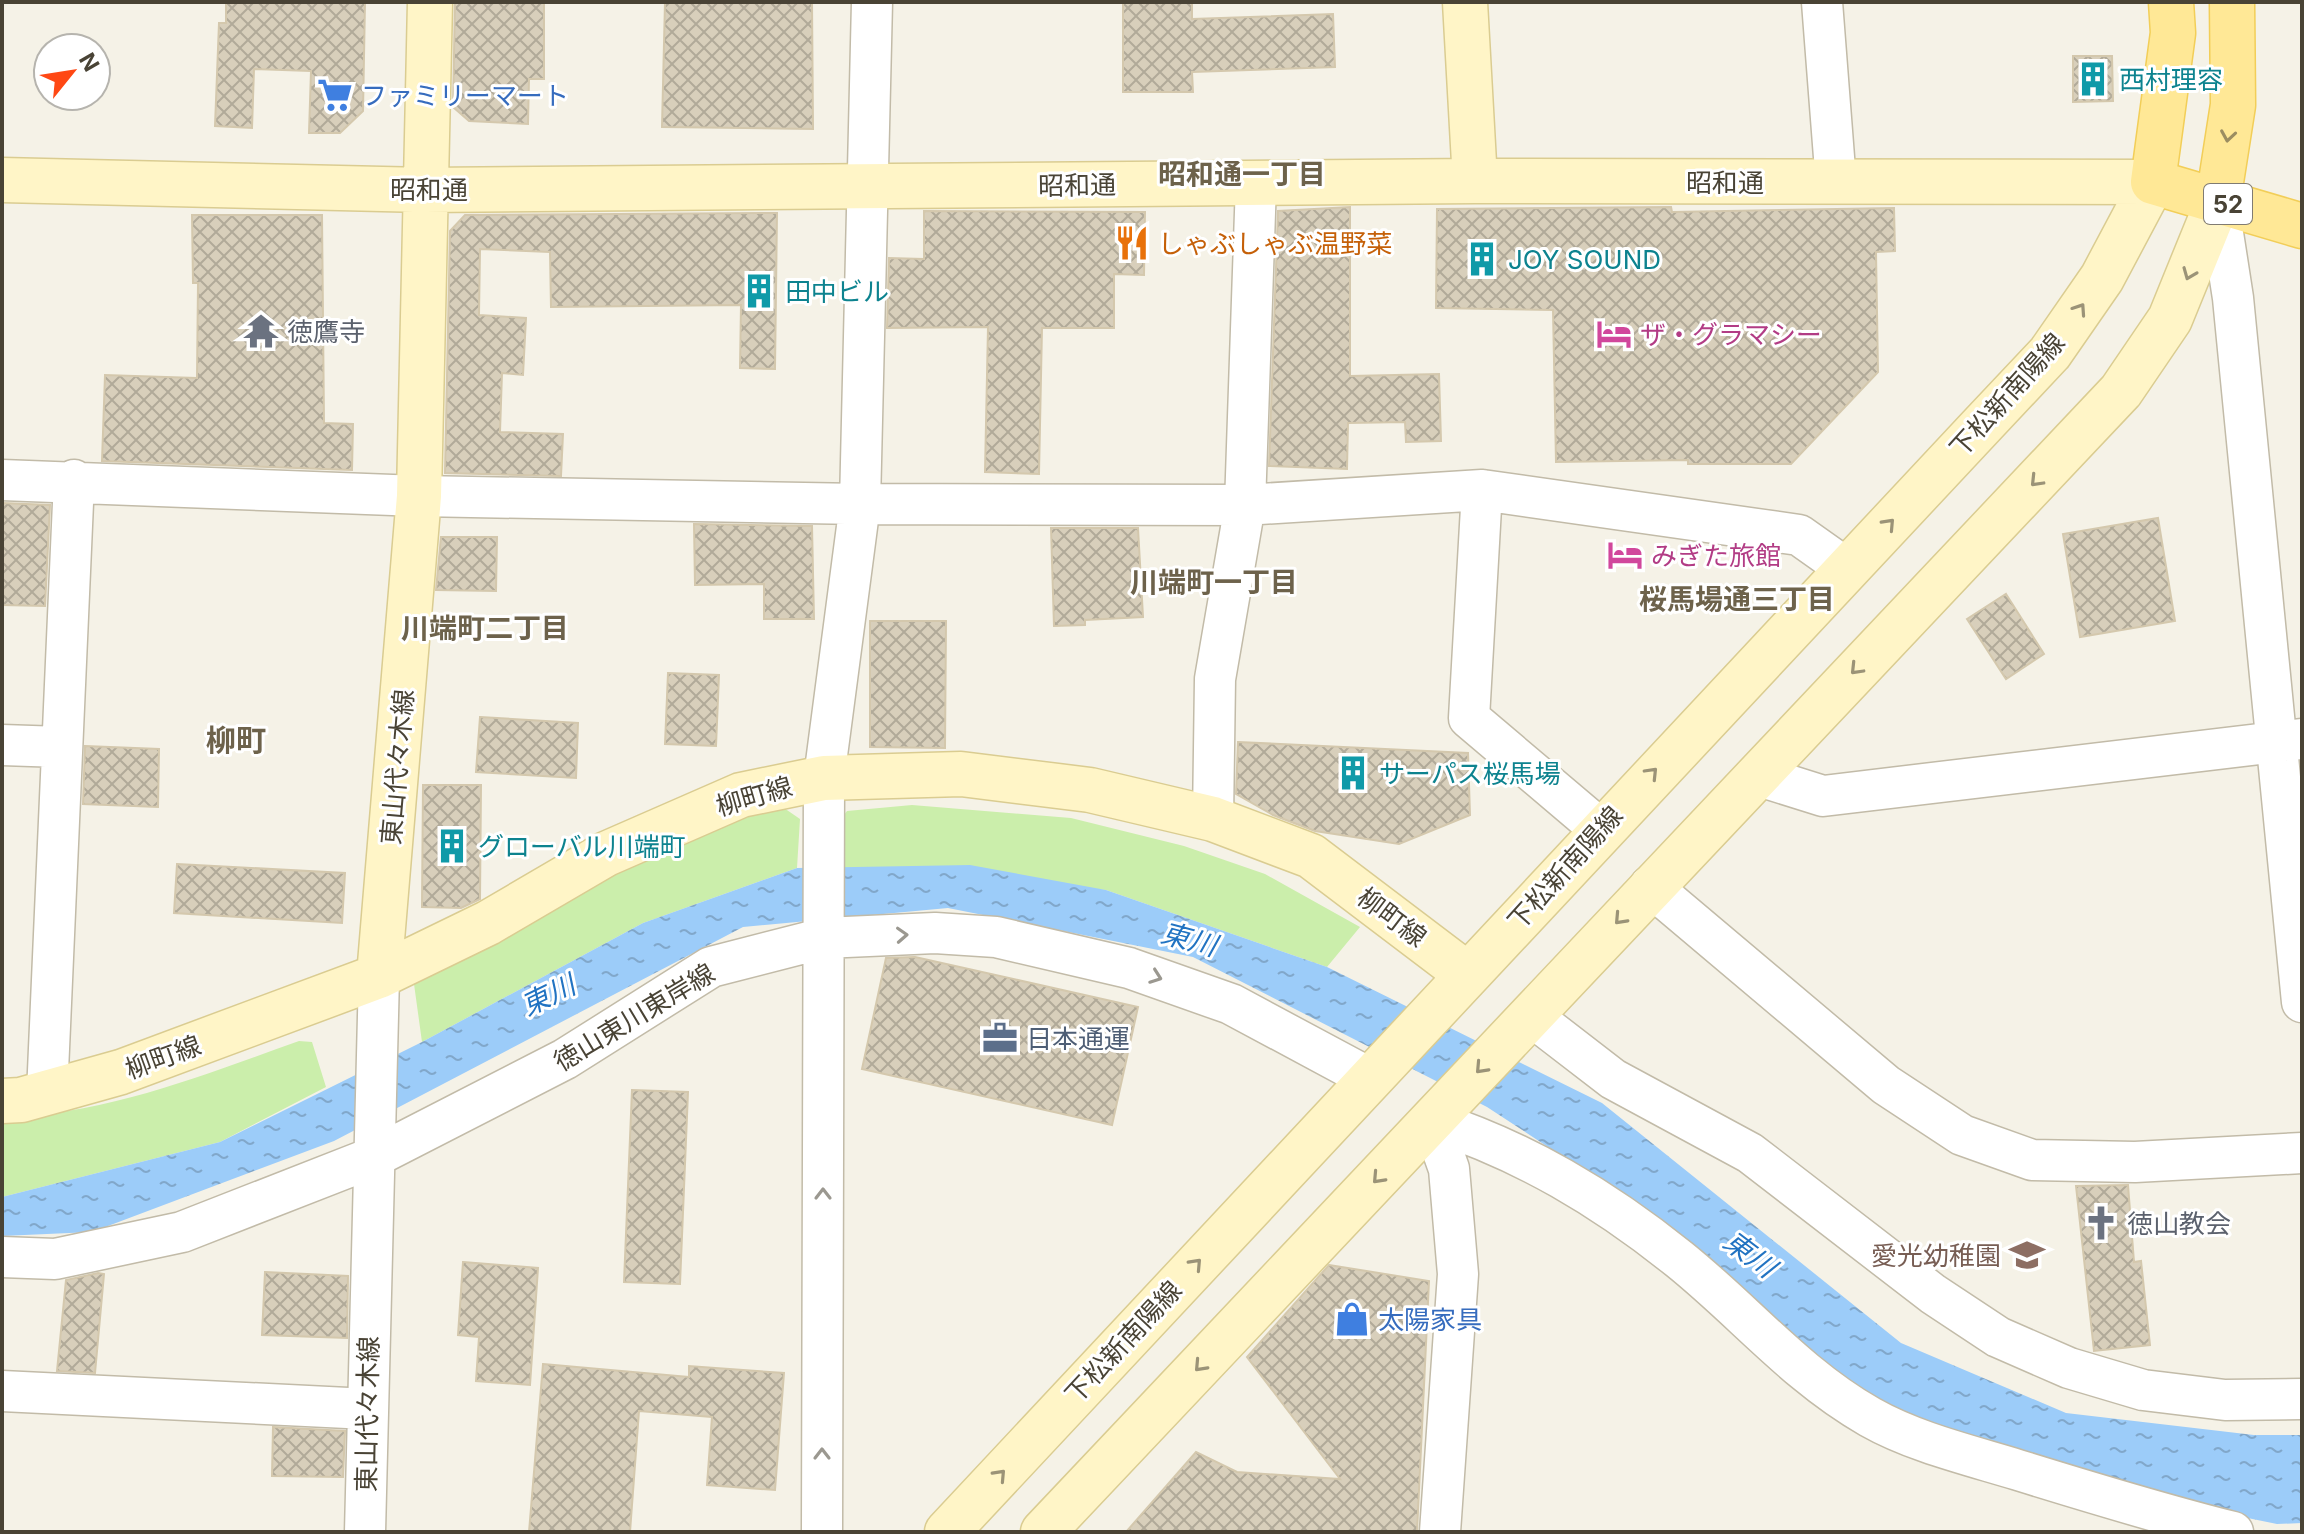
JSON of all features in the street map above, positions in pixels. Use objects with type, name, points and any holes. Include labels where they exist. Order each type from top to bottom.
[{"type":"main road","points":[[2153,182],[2173,33],[2171,2]]},
{"type":"main road","name":"52","points":[[2218,201],[2233,105],[2232,2]]},
{"type":"main road","name":"52","points":[[2153,182],[2302,226]]},
{"type":"street","name":"東山代々木線","points":[[365,1532],[376,1020],[419,496],[430,2]]},
{"type":"street","points":[[822,1532],[824,778],[860,504],[872,2]]},
{"type":"street","points":[[1465,2],[1475,181]]},
{"type":"street","points":[[1822,2],[1836,183]]},
{"type":"street","name":"昭和通","points":[[2,180],[425,190],[1475,181],[2153,182]]},
{"type":"street","name":"下松新南陽線","points":[[947,1532],[1468,975],[1600,829],[2050,353],[2102,278],[2153,182]]},
{"type":"street","points":[[1213,819],[1215,679],[1245,505],[1256,183]]},
{"type":"street","points":[[2218,201],[2289,740],[2302,1002]]},
{"type":"street","points":[[1043,1532],[1650,886],[2121,391],[2170,319],[2218,201]]},
{"type":"street","points":[[2,480],[74,480],[419,496],[860,504],[1245,505],[1482,490],[1799,535],[1847,569]]},
{"type":"street","points":[[47,1094],[74,480]]},
{"type":"street","points":[[1482,490],[1469,718],[1600,829]]},
{"type":"street","points":[[1756,775],[1823,796],[2289,740]]},
{"type":"street","points":[[2,745],[61,747]]},
{"type":"street","name":"柳町線","points":[[2,1101],[47,1094],[121,1072],[379,976],[488,923],[606,854],[741,795],[824,778],[961,774],[1090,790],[1213,819],[1311,856],[1468,975]]},
{"type":"street","points":[[1650,886],[1886,1085],[1962,1135],[2032,1160],[2135,1162],[2302,1153]]},
{"type":"street","name":"徳山東川東岸線","points":[[2,1257],[55,1259],[182,1232],[565,1059],[711,967],[824,938],[935,933],[996,937],[1129,968],[1231,1004],[1369,1078]]},
{"type":"street","points":[[1530,1015],[1613,1079],[1750,1153],[1933,1294],[1998,1337],[2069,1368],[2143,1390],[2225,1400],[2302,1399]]},
{"type":"street","points":[[1432,1121],[1449,1169],[1458,1274],[1440,1532]]},
{"type":"street","points":[[1432,1121],[1492,1141],[1588,1191],[1680,1260],[1805,1374],[1871,1418],[1948,1449],[2162,1514],[2233,1532]]},
{"type":"street","points":[[2,1391],[368,1409]]},
{"type":"green space","points":[[912,805],[1071,818],[1184,846],[1265,874],[1360,927],[1327,967],[1106,890],[834,867],[840,820],[847,811]]},
{"type":"green space","points":[[784,808],[800,819],[797,868],[643,923],[422,1042],[414,984],[423,975],[627,865],[727,820]]},
{"type":"green space","points":[[299,1041],[312,1042],[326,1087],[220,1142],[2,1197],[2,1117],[40,1115],[116,1101]]},
{"type":"water","name":"東川","points":[[970,865],[1106,890],[1327,967],[1602,1103],[1901,1343],[2066,1413],[2254,1435],[2302,1435],[2302,1523],[2277,1524],[2037,1475],[1861,1398],[1661,1221],[1487,1107],[1193,957],[948,908],[743,927],[334,1141],[92,1232],[2,1236],[2,1197],[220,1142],[422,1042],[643,923],[797,868]]},
{"type":"building","points":[[226,2],[365,2],[363,111],[340,133],[309,133],[311,71],[254,69],[252,128],[215,126],[219,23],[226,23]]},
{"type":"building","points":[[455,2],[544,2],[544,79],[529,79],[528,124],[469,121],[453,107]]},
{"type":"building","points":[[665,2],[812,2],[813,129],[662,127]]},
{"type":"building","points":[[1123,2],[1192,2],[1192,19],[1333,14],[1335,67],[1192,72],[1193,92],[1123,92]]},
{"type":"building","name":"西村理容","points":[[2073,56],[2112,56],[2113,101],[2073,102]]},
{"type":"building","points":[[1350,207],[1350,376],[1439,374],[1441,441],[1406,442],[1405,422],[1348,423],[1347,469],[1269,466],[1278,211]]},
{"type":"building","points":[[1671,207],[1672,212],[1894,208],[1895,251],[1876,252],[1878,372],[1791,464],[1688,464],[1688,460],[1556,462],[1553,310],[1436,308],[1437,209]]},
{"type":"building","points":[[924,211],[1145,212],[1144,275],[1114,274],[1114,328],[1042,328],[1039,474],[985,472],[988,327],[887,328],[889,258],[924,259]]},
{"type":"building","points":[[777,213],[775,369],[740,368],[741,305],[551,307],[550,252],[480,249],[479,315],[526,318],[523,375],[502,373],[500,432],[563,434],[561,476],[445,473],[450,231],[465,215]]},
{"type":"building","points":[[192,215],[322,215],[324,423],[353,424],[352,470],[102,461],[105,375],[197,378],[198,283],[193,283]]},
{"type":"building","points":[[2,503],[50,505],[45,606],[2,605]]},
{"type":"building","points":[[2158,518],[2175,621],[2080,637],[2063,534]]},
{"type":"building","points":[[694,524],[812,526],[814,619],[764,619],[764,584],[695,585]]},
{"type":"building","points":[[1051,528],[1138,528],[1143,617],[1085,620],[1085,625],[1054,626]]},
{"type":"building","points":[[441,537],[497,537],[496,591],[436,590]]},
{"type":"building","points":[[2006,594],[2044,654],[2006,679],[1967,619]]},
{"type":"building","points":[[870,621],[946,621],[945,748],[870,747]]},
{"type":"building","points":[[668,673],[719,675],[716,746],[665,744]]},
{"type":"building","points":[[480,717],[578,723],[576,778],[476,772]]},
{"type":"building","name":"サーパス桜馬場","points":[[1238,742],[1468,753],[1470,815],[1399,844],[1315,831],[1273,815],[1236,794]]},
{"type":"building","points":[[85,746],[159,749],[158,807],[83,804]]},
{"type":"building","name":"グローバル川端町","points":[[423,785],[481,785],[480,899],[461,908],[422,907]]},
{"type":"building","points":[[177,864],[345,873],[342,923],[174,913]]},
{"type":"building","name":"日本通運","points":[[915,957],[1138,1007],[1112,1125],[862,1069],[886,958]]},
{"type":"building","points":[[632,1090],[688,1092],[680,1284],[624,1282]]},
{"type":"building","points":[[2128,1185],[2134,1262],[2141,1261],[2150,1345],[2094,1351],[2076,1186]]},
{"type":"building","points":[[463,1262],[538,1268],[530,1385],[476,1381],[479,1337],[458,1335]]},
{"type":"building","points":[[1329,1265],[1429,1281],[1417,1532],[1126,1532],[1196,1452],[1237,1472],[1340,1479],[1247,1357]]},
{"type":"building","points":[[265,1272],[348,1276],[347,1338],[262,1335]]},
{"type":"building","points":[[104,1274],[95,1373],[57,1371],[66,1280]]},
{"type":"building","points":[[543,1364],[689,1377],[689,1366],[784,1373],[775,1490],[707,1485],[712,1417],[639,1411],[630,1532],[529,1532]]},
{"type":"building","points":[[273,1427],[345,1431],[343,1477],[272,1476]]},
{"type":"place","name":"西村理容","points":[[2093,79]]},
{"type":"place","name":"ファミリーマート","points":[[335,95]]},
{"type":"place","name":"しゃぶしゃぶ温野菜","points":[[1132,243]]},
{"type":"place","name":"JOY SOUND","points":[[1482,259]]},
{"type":"place","name":"田中ビル","points":[[759,291]]},
{"type":"place","name":"徳鷹寺","points":[[261,331]]},
{"type":"place","name":"ザ・グラマシー","points":[[1614,334]]},
{"type":"place","name":"みぎた旅館","points":[[1625,555]]},
{"type":"place","name":"サーパス桜馬場","points":[[1353,773]]},
{"type":"place","name":"グローバル川端町","points":[[452,846]]},
{"type":"place","name":"日本通運","points":[[1000,1038]]},
{"type":"place","name":"徳山教会","points":[[2101,1223]]},
{"type":"place","name":"愛光幼稚園","points":[[2027,1255]]},
{"type":"place","name":"太陽家具","points":[[1352,1319]]},
{"type":"district","name":"昭和通一丁目","points":[[1242,174]]},
{"type":"district","name":"川端町一丁目","points":[[1214,582]]},
{"type":"district","name":"桜馬場通三丁目","points":[[1737,599]]},
{"type":"district","name":"川端町二丁目","points":[[485,628]]},
{"type":"district","name":"柳町","points":[[236,740]]}]
